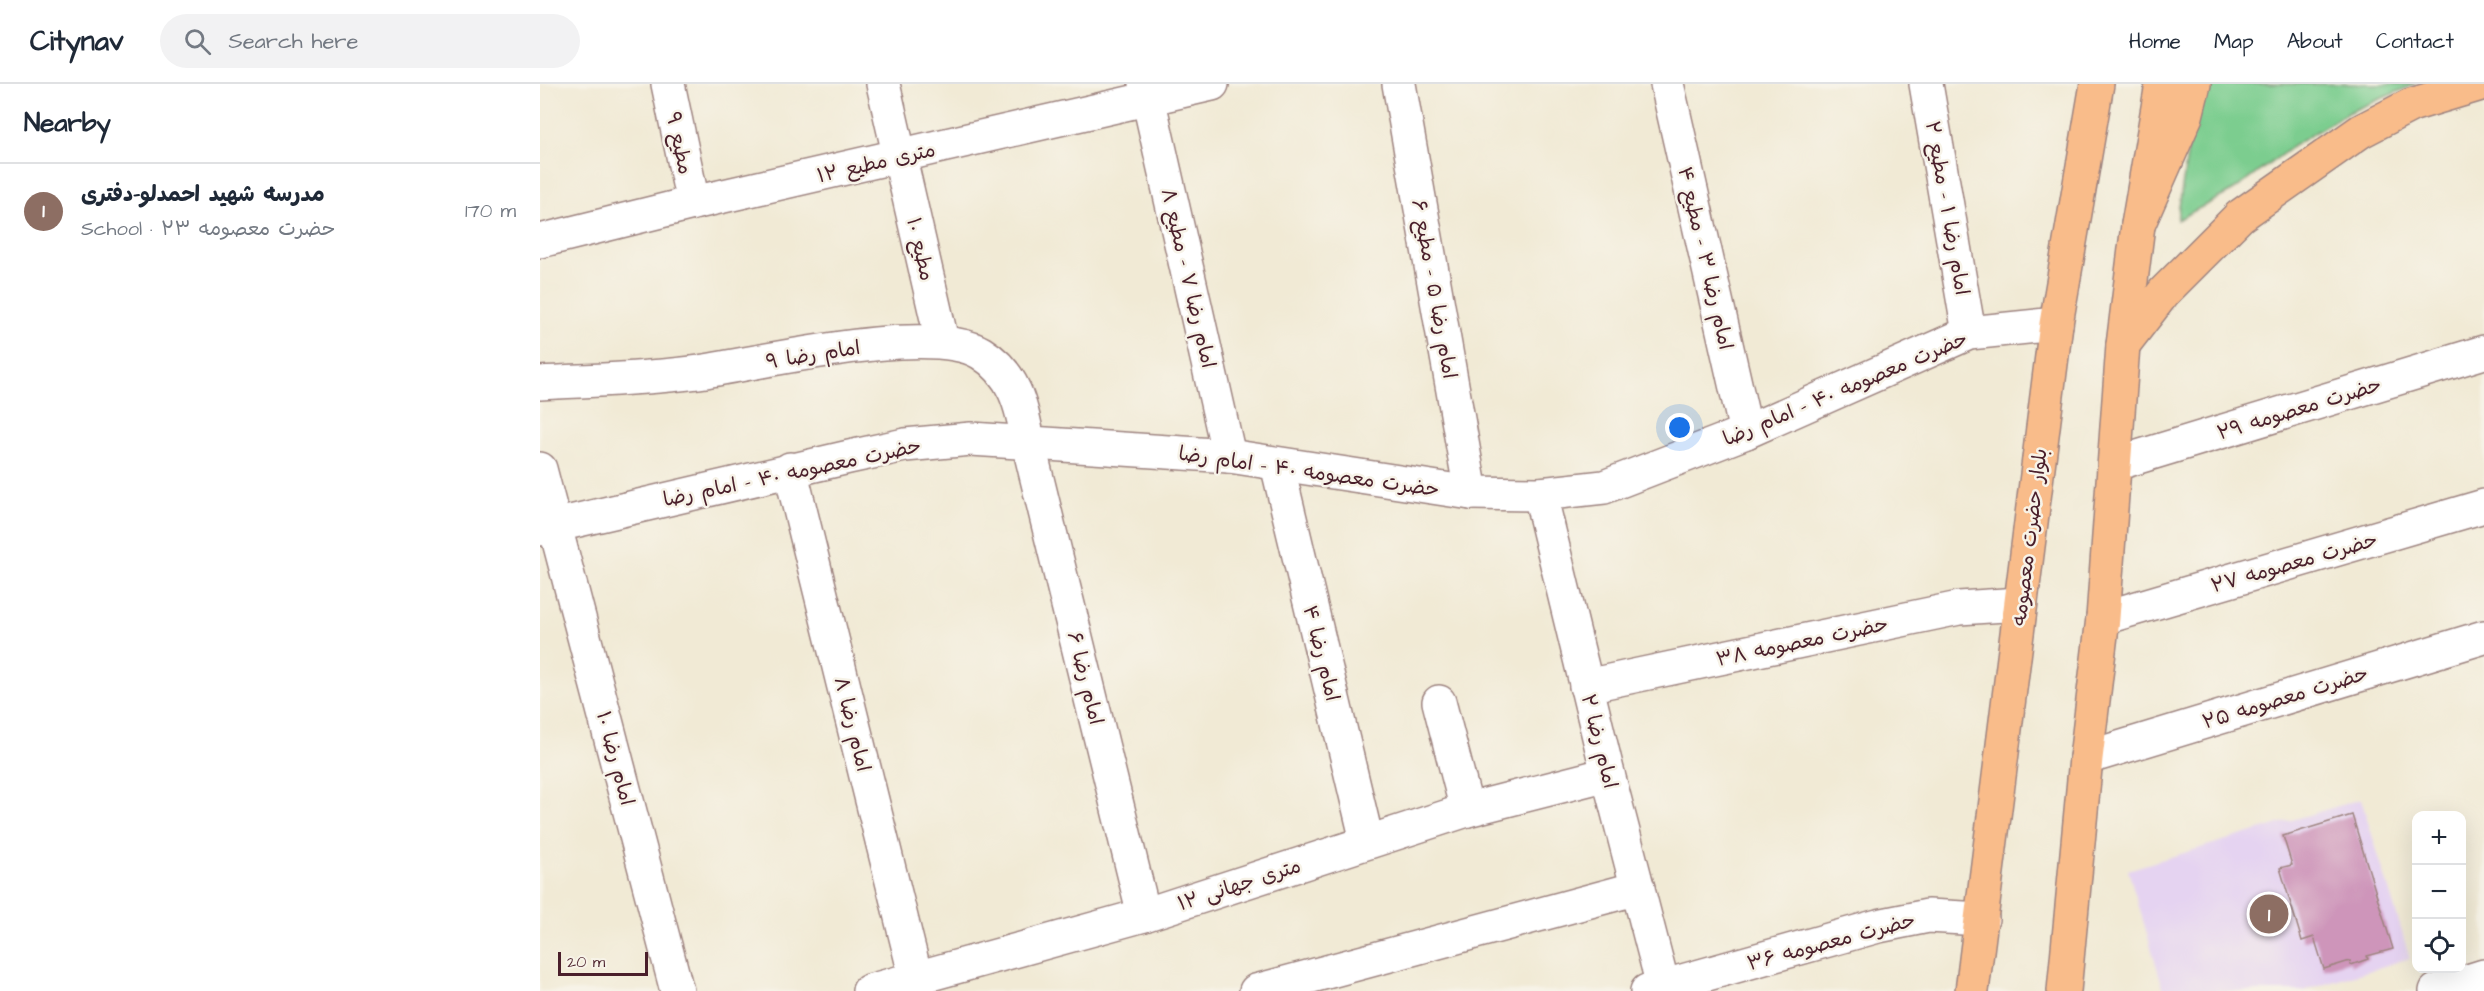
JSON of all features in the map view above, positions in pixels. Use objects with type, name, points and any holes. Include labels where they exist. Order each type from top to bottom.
[{"type":"main road","name":"بلوار حضرت معصومه","points":[[1972,991],[2056,324],[2097,84]]},
{"type":"main road","points":[[2064,991],[2086,758],[2103,618],[2123,345],[2138,225],[2162,84]]},
{"type":"main road","points":[[2138,225],[2186,116],[2193,84]]},
{"type":"main road","points":[[2123,345],[2164,292],[2240,216],[2361,130],[2412,105],[2481,84]]},
{"type":"street","name":"مطیع ۹","points":[[668,84],[693,203]]},
{"type":"street","name":"مطیع ۱۰","points":[[883,84],[942,341]]},
{"type":"street","name":"۱۲ متری مطیع","points":[[540,241],[693,203],[900,156],[1147,92],[1212,84]]},
{"type":"street","name":"امام رضا ۵ - مطیع ۶","points":[[1399,84],[1471,494]]},
{"type":"street","name":"امام رضا ۳ - مطیع ۴","points":[[1667,84],[1746,432]]},
{"type":"street","name":"امام رضا ۱ - مطیع ۲","points":[[1926,84],[1969,333]]},
{"type":"street","name":"امام رضا ۷ - مطیع ۸","points":[[1147,92],[1229,456]]},
{"type":"street","name":"حضرت معصومه ۴۰ - امام رضا","points":[[547,527],[790,469],[905,445],[971,439],[1229,456],[1471,494],[1540,494],[1604,487],[1746,432],[1969,333],[2056,324]]},
{"type":"street","name":"امام رضا ۹","points":[[540,383],[697,372],[857,346],[942,341],[980,352],[1005,374],[1021,403],[1028,442]]},
{"type":"street","name":"حضرت معصومه ۲۹","points":[[2115,464],[2484,352]]},
{"type":"street","name":"امام رضا ۶","points":[[1028,442],[1144,915]]},
{"type":"street","name":"امام رضا ۴","points":[[1277,465],[1367,842]]},
{"type":"street","name":"امام رضا ۱۰","points":[[540,469],[547,527],[678,991]]},
{"type":"street","name":"امام رضا ۸","points":[[790,469],[916,978]]},
{"type":"street","name":"امام رضا ۲","points":[[1540,494],[1638,888],[1655,989]]},
{"type":"street","name":"حضرت معصومه ۲۷","points":[[2103,618],[2484,506]]},
{"type":"street","name":"حضرت معصومه ۳۸","points":[[1586,686],[1959,608],[2020,604]]},
{"type":"street","name":"حضرت معصومه ۲۵","points":[[2086,758],[2484,637]]},
{"type":"street","points":[[1439,702],[1467,810]]},
{"type":"street","name":"۱۲ متری جهانی","points":[[869,991],[1144,915],[1467,810],[1608,774]]},
{"type":"street","points":[[1257,991],[1638,888]]},
{"type":"street","name":"حضرت معصومه ۳۶","points":[[1655,989],[1878,926],[1928,916],[1982,919]]},
{"type":"street","points":[[2436,991],[2484,976]]},
{"type":"shaded area","points":[[2361,799],[2410,958],[2303,991],[2164,991],[2128,870]]},
{"type":"green space","points":[[2198,84],[2416,84],[2347,113],[2296,144],[2234,190],[2177,220]]},
{"type":"building","points":[[2352,815],[2393,949],[2367,956],[2368,959],[2351,965],[2350,961],[2324,969],[2314,937],[2302,941],[2280,868],[2292,865],[2283,836]]},
{"type":"place","name":"مدرسه شهید احمدلو-دفتری","points":[[2269,914]]}]
